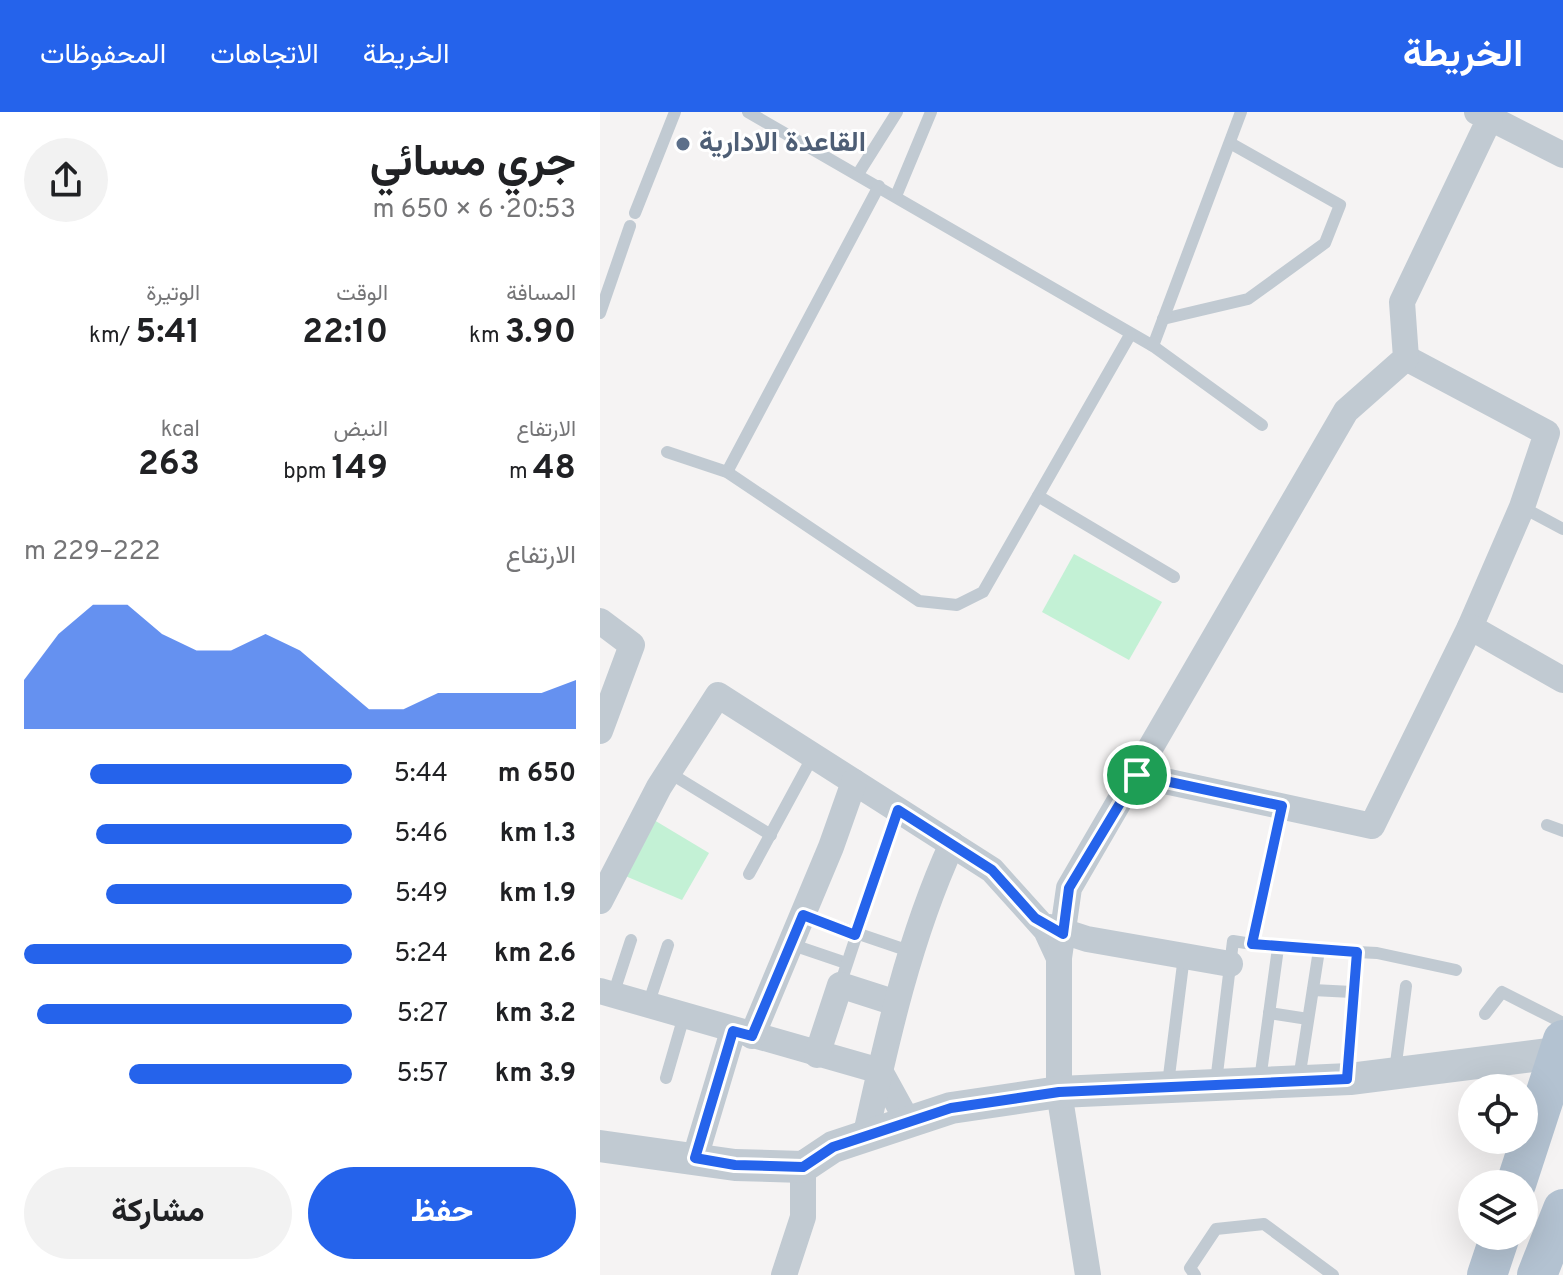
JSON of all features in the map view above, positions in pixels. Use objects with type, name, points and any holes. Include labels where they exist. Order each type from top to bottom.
[{"type":"main road","points":[[1520,1170],[1561,1039]]},
{"type":"main road","points":[[1537,1275],[1563,1209]]},
{"type":"main road","points":[[1487,1275],[1495,1250]]},
{"type":"street","points":[[1406,358],[1402,302],[1483,115],[1563,155]]},
{"type":"street","points":[[1137,775],[1372,826],[1470,627],[1522,507],[1547,433],[1406,358]]},
{"type":"street","points":[[1088,1275],[1059,1092],[1061,946],[1069,888],[1346,411],[1406,358]]},
{"type":"street","points":[[600,621],[632,645],[603,713]]},
{"type":"street","points":[[1470,627],[1563,680]]},
{"type":"street","points":[[600,901],[668,772],[718,695],[992,870],[1061,946],[1184,956],[1230,964]]},
{"type":"street","points":[[695,1158],[742,1034],[803,915],[854,782]]},
{"type":"street","points":[[865,1138],[896,1003],[928,896],[952,844]]},
{"type":"street","points":[[817,1055],[843,974],[896,1003]]},
{"type":"street","points":[[606,993],[880,1071],[908,1122]]},
{"type":"street","points":[[600,1146],[735,1165],[803,1167],[833,1147],[951,1108],[1059,1092],[1298,1082],[1395,1074],[1561,1039]]},
{"type":"street","points":[[784,1275],[803,1217],[803,1167]]},
{"type":"lane","points":[[600,313],[674,112]]},
{"type":"lane","points":[[748,112],[1153,346],[1262,425]]},
{"type":"lane","points":[[858,174],[897,112]]},
{"type":"lane","points":[[896,196],[931,112]]},
{"type":"lane","points":[[1153,346],[1241,112]]},
{"type":"lane","points":[[1163,319],[1248,299],[1325,243],[1340,205],[1230,143]]},
{"type":"lane","points":[[727,472],[879,186]]},
{"type":"lane","points":[[667,452],[727,472],[919,601],[957,605],[983,592],[1130,335]]},
{"type":"lane","points":[[1038,496],[1174,577]]},
{"type":"lane","points":[[1522,507],[1563,529]]},
{"type":"lane","points":[[749,874],[813,756]]},
{"type":"lane","points":[[668,772],[771,835]]},
{"type":"lane","points":[[1252,944],[1282,806]]},
{"type":"lane","points":[[790,944],[843,974],[898,810]]},
{"type":"lane","points":[[1547,825],[1563,831]]},
{"type":"lane","points":[[803,915],[912,952]]},
{"type":"lane","points":[[606,993],[631,940]]},
{"type":"lane","points":[[1216,1085],[1233,941],[1278,948],[1357,952],[1456,970]]},
{"type":"lane","points":[[648,1005],[668,945]]},
{"type":"lane","points":[[1260,1083],[1278,948]]},
{"type":"lane","points":[[1298,1082],[1319,950]]},
{"type":"lane","points":[[1352,992],[1357,952]]},
{"type":"lane","points":[[1168,1087],[1184,956]]},
{"type":"lane","points":[[1395,1074],[1406,986]]},
{"type":"lane","points":[[1313,990],[1356,992],[1347,1079]]},
{"type":"lane","points":[[1485,1014],[1502,992],[1561,1039]]},
{"type":"lane","points":[[1269,1013],[1308,1019]]},
{"type":"lane","points":[[666,1078],[684,1016]]},
{"type":"lane","points":[[1195,1275],[1190,1268],[1216,1229],[1264,1224],[1333,1275]]},
{"type":"green space","points":[[1074,554],[1162,602],[1129,660],[1042,612]]},
{"type":"green space","points":[[654,820],[709,853],[682,900],[623,875]]},
{"type":"place","name":"القاعدة الادارية","points":[[683,144]]},
{"type":"route","points":[[1137,775],[1282,806],[1252,944],[1357,952],[1347,1079],[1059,1092],[951,1108],[833,1147],[803,1167],[735,1165],[695,1158],[709,1120],[733,1031],[752,1036],[803,915],[855,935],[898,810],[992,870],[1035,918],[1063,934],[1069,888],[1137,775]]}]
